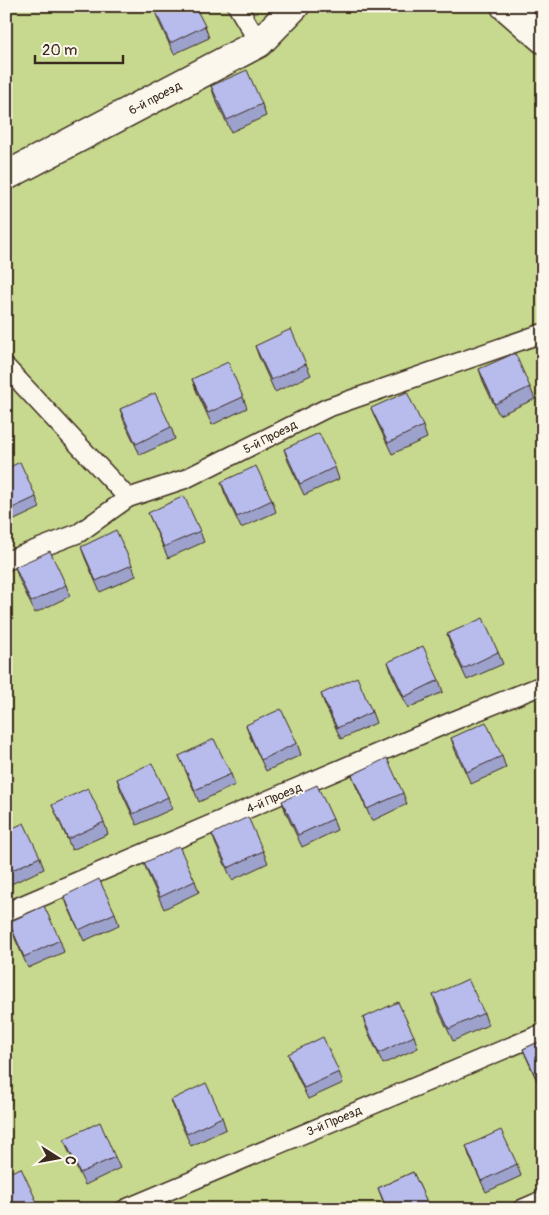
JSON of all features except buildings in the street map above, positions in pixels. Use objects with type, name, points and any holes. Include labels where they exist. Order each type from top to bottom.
[{"type":"street","name":"6-й проезд","points":[[6,176],[259,43],[295,6]]},
{"type":"street","points":[[505,6],[543,39]]},
{"type":"lane","points":[[237,6],[259,43]]},
{"type":"lane","name":"5-й Проезд","points":[[6,561],[79,533],[128,498],[185,479],[327,408],[543,333]]},
{"type":"lane","points":[[6,367],[128,498]]},
{"type":"lane","name":"4-й Проезд","points":[[6,912],[444,725],[543,685]]},
{"type":"lane","name":"3-й Проезд","points":[[125,1209],[543,1034]]},
{"type":"lane","points":[[522,1209],[543,1200]]},
{"type":"green space","points":[[6,6],[498,6],[543,48],[543,1209],[6,1209]]}]
